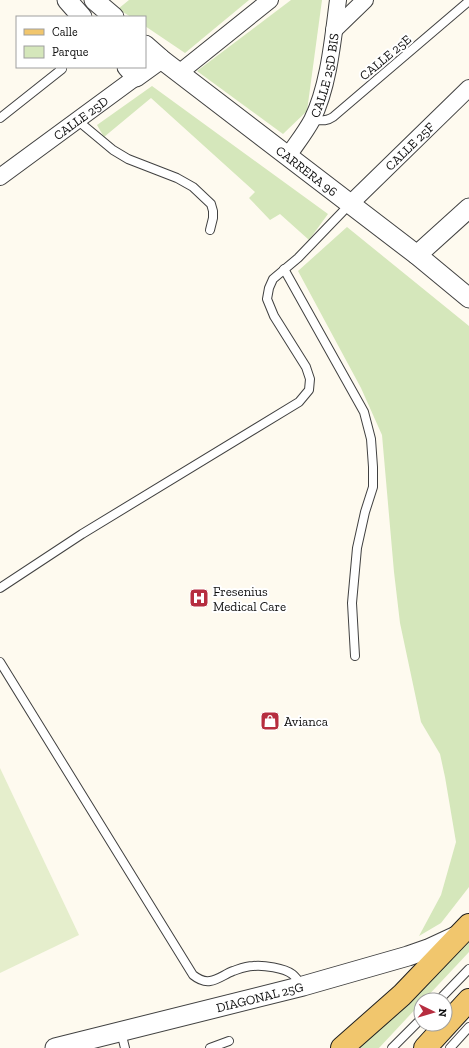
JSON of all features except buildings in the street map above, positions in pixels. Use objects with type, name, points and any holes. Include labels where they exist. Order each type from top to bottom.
[{"type":"main road","points":[[342,1048],[402,995],[465,929]]},
{"type":"main road","points":[[425,1048],[469,1000]]},
{"type":"street","points":[[67,0],[81,16]]},
{"type":"street","points":[[94,0],[113,16]]},
{"type":"street","points":[[179,72],[270,0]]},
{"type":"street","points":[[334,30],[338,0]]},
{"type":"street","name":"CALLE 25D BIS","points":[[288,156],[312,120],[320,100],[327,72],[334,30],[365,0]]},
{"type":"street","name":"CARRERA 96","points":[[146,46],[161,59],[417,255],[469,298]]},
{"type":"street","name":"CALLE 25D","points":[[146,66],[161,59]]},
{"type":"street","name":"CALLE 25D","points":[[0,177],[77,120],[132,72]]},
{"type":"street","name":"CALLE 25F","points":[[350,204],[469,88]]},
{"type":"street","points":[[417,255],[469,208]]},
{"type":"street","name":"DIAGONAL 25G","points":[[55,1048],[123,1040],[421,952],[465,929]]},
{"type":"lane","name":"CALLE 25E","points":[[312,120],[324,120],[333,117],[469,1]]},
{"type":"lane","points":[[0,118],[62,69],[61,68]]},
{"type":"lane","points":[[77,120],[113,150],[128,159],[177,178],[193,187],[210,204],[213,211],[210,230]]},
{"type":"lane","points":[[0,588],[135,501],[299,402],[309,390],[310,379],[306,367],[274,316],[267,299],[269,288],[273,279],[298,258],[350,204]]},
{"type":"lane","points":[[284,269],[364,412],[371,439],[374,467],[373,487],[365,512],[357,548],[352,603],[355,656]]},
{"type":"lane","points":[[0,662],[194,975],[203,981],[209,981],[255,965],[285,970],[295,976],[303,986]]},
{"type":"lane","points":[[447,992],[469,969]]},
{"type":"lane","points":[[392,1048],[413,1026]]},
{"type":"lane","points":[[450,1048],[469,1027]]},
{"type":"lane","points":[[210,1048],[229,1040]]},
{"type":"green space","points":[[129,0],[249,0],[185,53],[146,27],[146,16],[129,16],[118,9]]},
{"type":"green space","points":[[291,0],[322,0],[307,111],[283,134],[197,71]]},
{"type":"green space","points":[[152,86],[328,214],[309,240],[280,214],[270,220],[249,198],[255,192],[151,98],[104,137],[97,125]]},
{"type":"green space","points":[[347,227],[469,326],[469,887],[441,923],[419,936],[441,895],[456,842],[445,777],[440,754],[421,722],[400,623],[382,435],[361,388],[298,271]]},
{"type":"green space","points":[[0,768],[79,935],[0,973]]},
{"type":"green space","points":[[469,940],[469,952],[432,992],[414,992]]},
{"type":"green space","points":[[413,993],[413,1012],[379,1048],[354,1048]]},
{"type":"place","name":"Fresenius Medical Care","points":[[199,598]]},
{"type":"place","name":"Avianca","points":[[270,721]]}]
